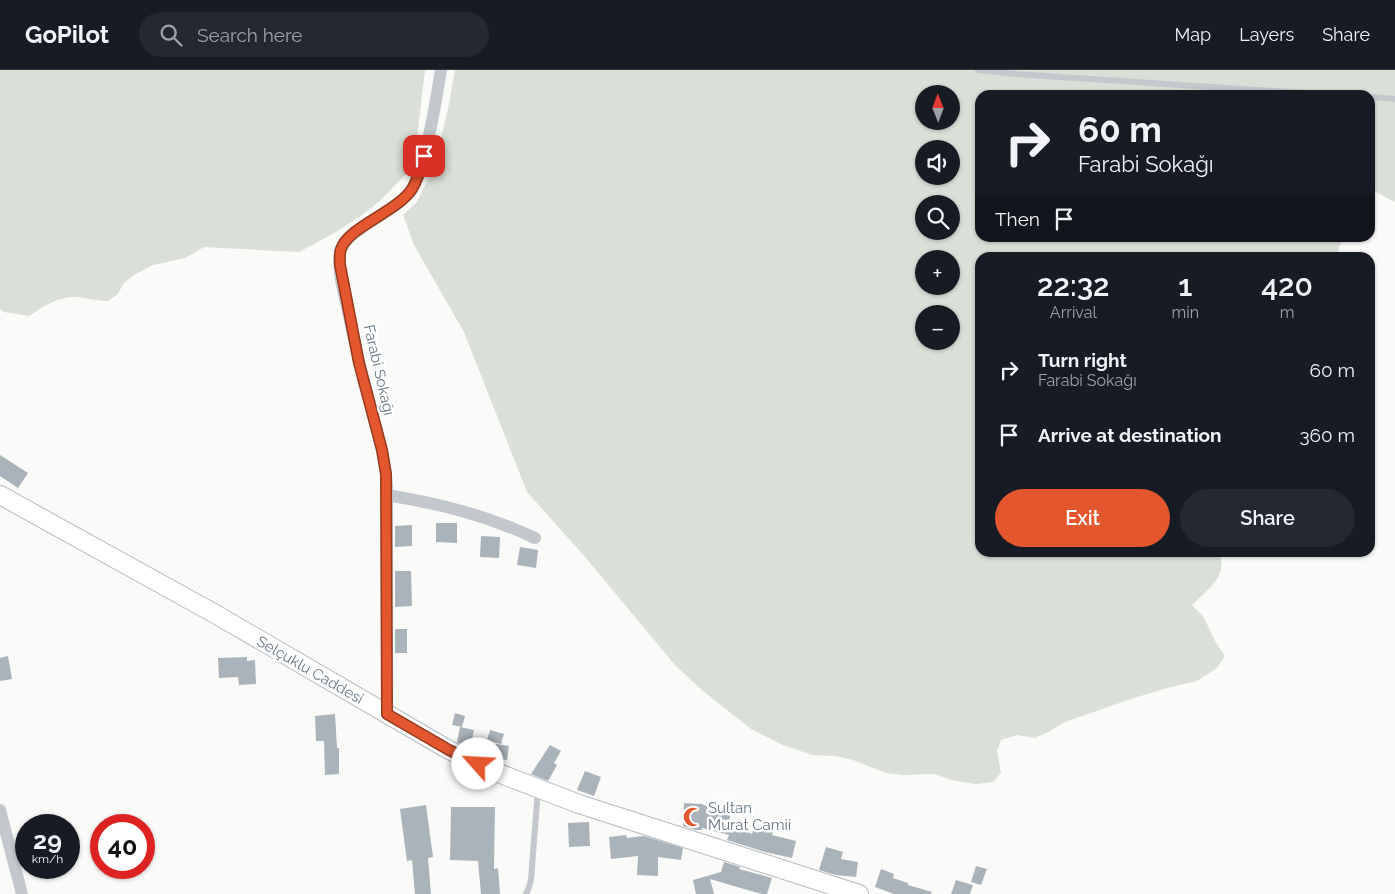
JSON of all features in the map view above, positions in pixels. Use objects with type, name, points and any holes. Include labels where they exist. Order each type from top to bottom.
[{"type":"street","name":"Farabi Sokağı","points":[[387,714],[387,495],[385,464],[359,363],[342,284],[341,250],[346,240],[402,200],[412,190],[420,174],[429,139],[441,70]]},
{"type":"street","points":[[387,495],[458,509],[511,527],[535,538]]},
{"type":"street","name":"Selçuklu Caddesi","points":[[0,496],[217,615],[449,750],[493,771],[579,804],[859,894]]},
{"type":"street","points":[[0,810],[22,894]]},
{"type":"lane","points":[[978,70],[1263,90]]},
{"type":"lane","points":[[1375,97],[1395,99]]},
{"type":"lane","points":[[526,894],[531,880],[538,789]]},
{"type":"shaded area","points":[[0,70],[425,70],[417,138],[406,174],[380,201],[336,232],[299,252],[204,247],[185,258],[153,265],[134,275],[123,284],[118,294],[108,301],[77,297],[64,298],[46,305],[29,316],[4,312],[0,309]]},
{"type":"shaded area","points":[[455,70],[1395,70],[1395,202],[1375,192],[1375,90],[975,90],[975,242],[1341,242],[1338,252],[975,252],[975,557],[1220,557],[1221,569],[1219,576],[1210,588],[1192,605],[1203,616],[1215,641],[1225,656],[1217,668],[1197,681],[1131,699],[1065,722],[1035,738],[1017,735],[1001,740],[997,751],[1001,773],[993,782],[976,784],[955,781],[934,774],[902,775],[886,773],[853,760],[835,756],[812,755],[783,745],[751,729],[703,691],[675,665],[586,558],[527,492],[464,332],[414,245],[403,215],[417,202],[434,167]]},
{"type":"building","points":[[0,455],[28,473],[18,488],[0,476]]},
{"type":"building","points":[[436,523],[457,523],[457,543],[436,542]]},
{"type":"building","points":[[412,525],[412,546],[395,547],[395,526]]},
{"type":"building","points":[[481,536],[500,537],[499,558],[480,557]]},
{"type":"building","points":[[520,547],[538,550],[536,568],[517,565]]},
{"type":"building","points":[[395,571],[411,571],[412,606],[395,607]]},
{"type":"building","points":[[395,629],[407,629],[407,653],[395,653]]},
{"type":"building","points":[[8,656],[12,679],[0,681],[0,658]]},
{"type":"building","points":[[247,657],[247,661],[255,660],[256,684],[239,685],[238,677],[219,678],[218,658]]},
{"type":"building","points":[[455,713],[465,716],[462,727],[452,725]]},
{"type":"building","points":[[335,714],[337,748],[339,748],[339,774],[325,775],[324,741],[316,741],[315,716]]},
{"type":"building","points":[[460,727],[474,730],[470,748],[457,742]]},
{"type":"building","points":[[490,730],[504,734],[501,744],[487,740]]},
{"type":"building","points":[[496,744],[509,746],[507,760],[493,758]]},
{"type":"building","points":[[550,745],[561,751],[554,763],[557,765],[548,781],[531,774]]},
{"type":"building","points":[[585,771],[601,777],[594,796],[577,790]]},
{"type":"building","points":[[684,803],[703,804],[731,813],[728,825],[752,834],[755,825],[774,831],[772,835],[796,841],[792,858],[727,840],[729,835],[702,828],[702,830],[695,830],[683,826]]},
{"type":"building","points":[[426,805],[433,857],[428,858],[431,894],[415,894],[412,860],[407,861],[400,809]]},
{"type":"building","points":[[451,807],[495,807],[494,869],[498,868],[500,894],[481,894],[478,861],[450,860]]},
{"type":"building","points":[[589,822],[590,846],[569,847],[568,823]]},
{"type":"building","points":[[626,835],[627,838],[644,836],[683,848],[681,860],[658,857],[658,876],[637,875],[638,856],[611,859],[609,837]]},
{"type":"building","points":[[826,847],[843,852],[841,859],[858,862],[856,877],[836,875],[819,870]]},
{"type":"building","points":[[724,862],[740,867],[739,869],[772,878],[767,894],[710,879],[714,894],[696,894],[693,880],[721,872]]},
{"type":"building","points":[[976,866],[987,869],[981,885],[971,882]]},
{"type":"building","points":[[881,869],[894,874],[893,878],[908,883],[908,885],[932,892],[931,894],[894,894],[875,887]]},
{"type":"building","points":[[956,880],[973,885],[970,894],[951,894]]},
{"type":"place","name":"Sultan Murat Camii","points":[[693,817]]},
{"type":"route","points":[[424,156],[420,174],[412,190],[402,200],[346,240],[341,250],[340,265],[342,284],[359,363],[385,464],[387,485],[387,714],[449,750],[478,764]]}]
